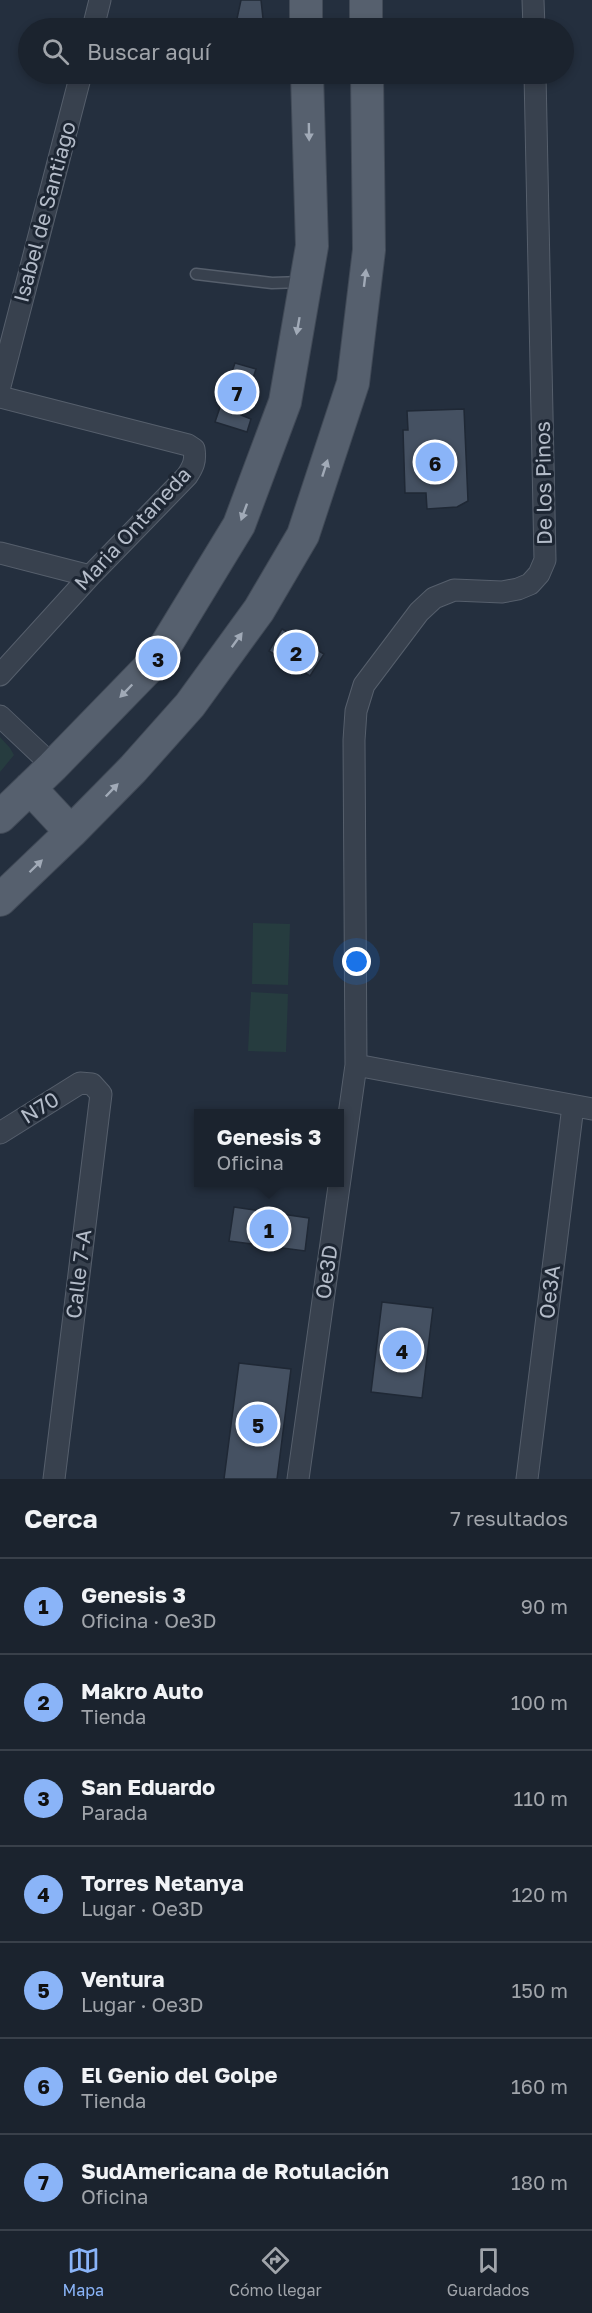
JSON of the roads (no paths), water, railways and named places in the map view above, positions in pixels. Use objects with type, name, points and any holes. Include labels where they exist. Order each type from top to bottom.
[{"type":"main road","points":[[306,0],[306,18]]},
{"type":"main road","points":[[366,0],[366,18]]},
{"type":"main road","points":[[0,817],[158,658],[239,525],[285,402],[312,246],[308,84]]},
{"type":"main road","points":[[0,900],[133,769],[190,705],[259,609],[303,535],[353,383],[369,250],[367,84]]},
{"type":"main road","points":[[30,788],[71,832]]},
{"type":"street","points":[[96,18],[100,0]]},
{"type":"street","points":[[533,0],[534,18]]},
{"type":"street","name":"Isabel de Santiago","points":[[0,386],[78,84]]},
{"type":"street","name":"De los Pinos","points":[[356,1065],[354,740],[356,711],[364,685],[418,612],[434,598],[454,590],[502,592],[518,589],[530,584],[539,574],[545,560],[535,84]]},
{"type":"street","name":"Maria Ontaneda","points":[[0,397],[188,444],[194,449],[196,458],[186,476],[90,576],[0,675]]},
{"type":"street","points":[[0,553],[90,576]]},
{"type":"street","points":[[0,716],[53,766]]},
{"type":"street","points":[[356,1065],[583,1108]]},
{"type":"street","name":"Oe3D","points":[[344,1151],[356,1065]]},
{"type":"street","name":"N70","points":[[0,1133],[80,1083]]},
{"type":"street","name":"Calle 7-A","points":[[54,1479],[101,1095],[92,1084],[80,1083]]},
{"type":"street","name":"Oe3A","points":[[527,1479],[583,1108]]},
{"type":"street","name":"Oe3D","points":[[298,1479],[339,1187]]},
{"type":"lane","points":[[196,274],[272,284],[306,282]]},
{"type":"place","name":"SudAmericana de Rotulación","points":[[237,392]]},
{"type":"place","name":"El Genio del Golpe","points":[[435,462]]},
{"type":"place","name":"Makro Auto","points":[[296,652]]},
{"type":"place","name":"San Eduardo","points":[[158,658]]},
{"type":"place","name":"Genesis 3","points":[[269,1229]]},
{"type":"place","name":"Torres Netanya","points":[[402,1350]]},
{"type":"place","name":"Ventura","points":[[258,1424]]}]
